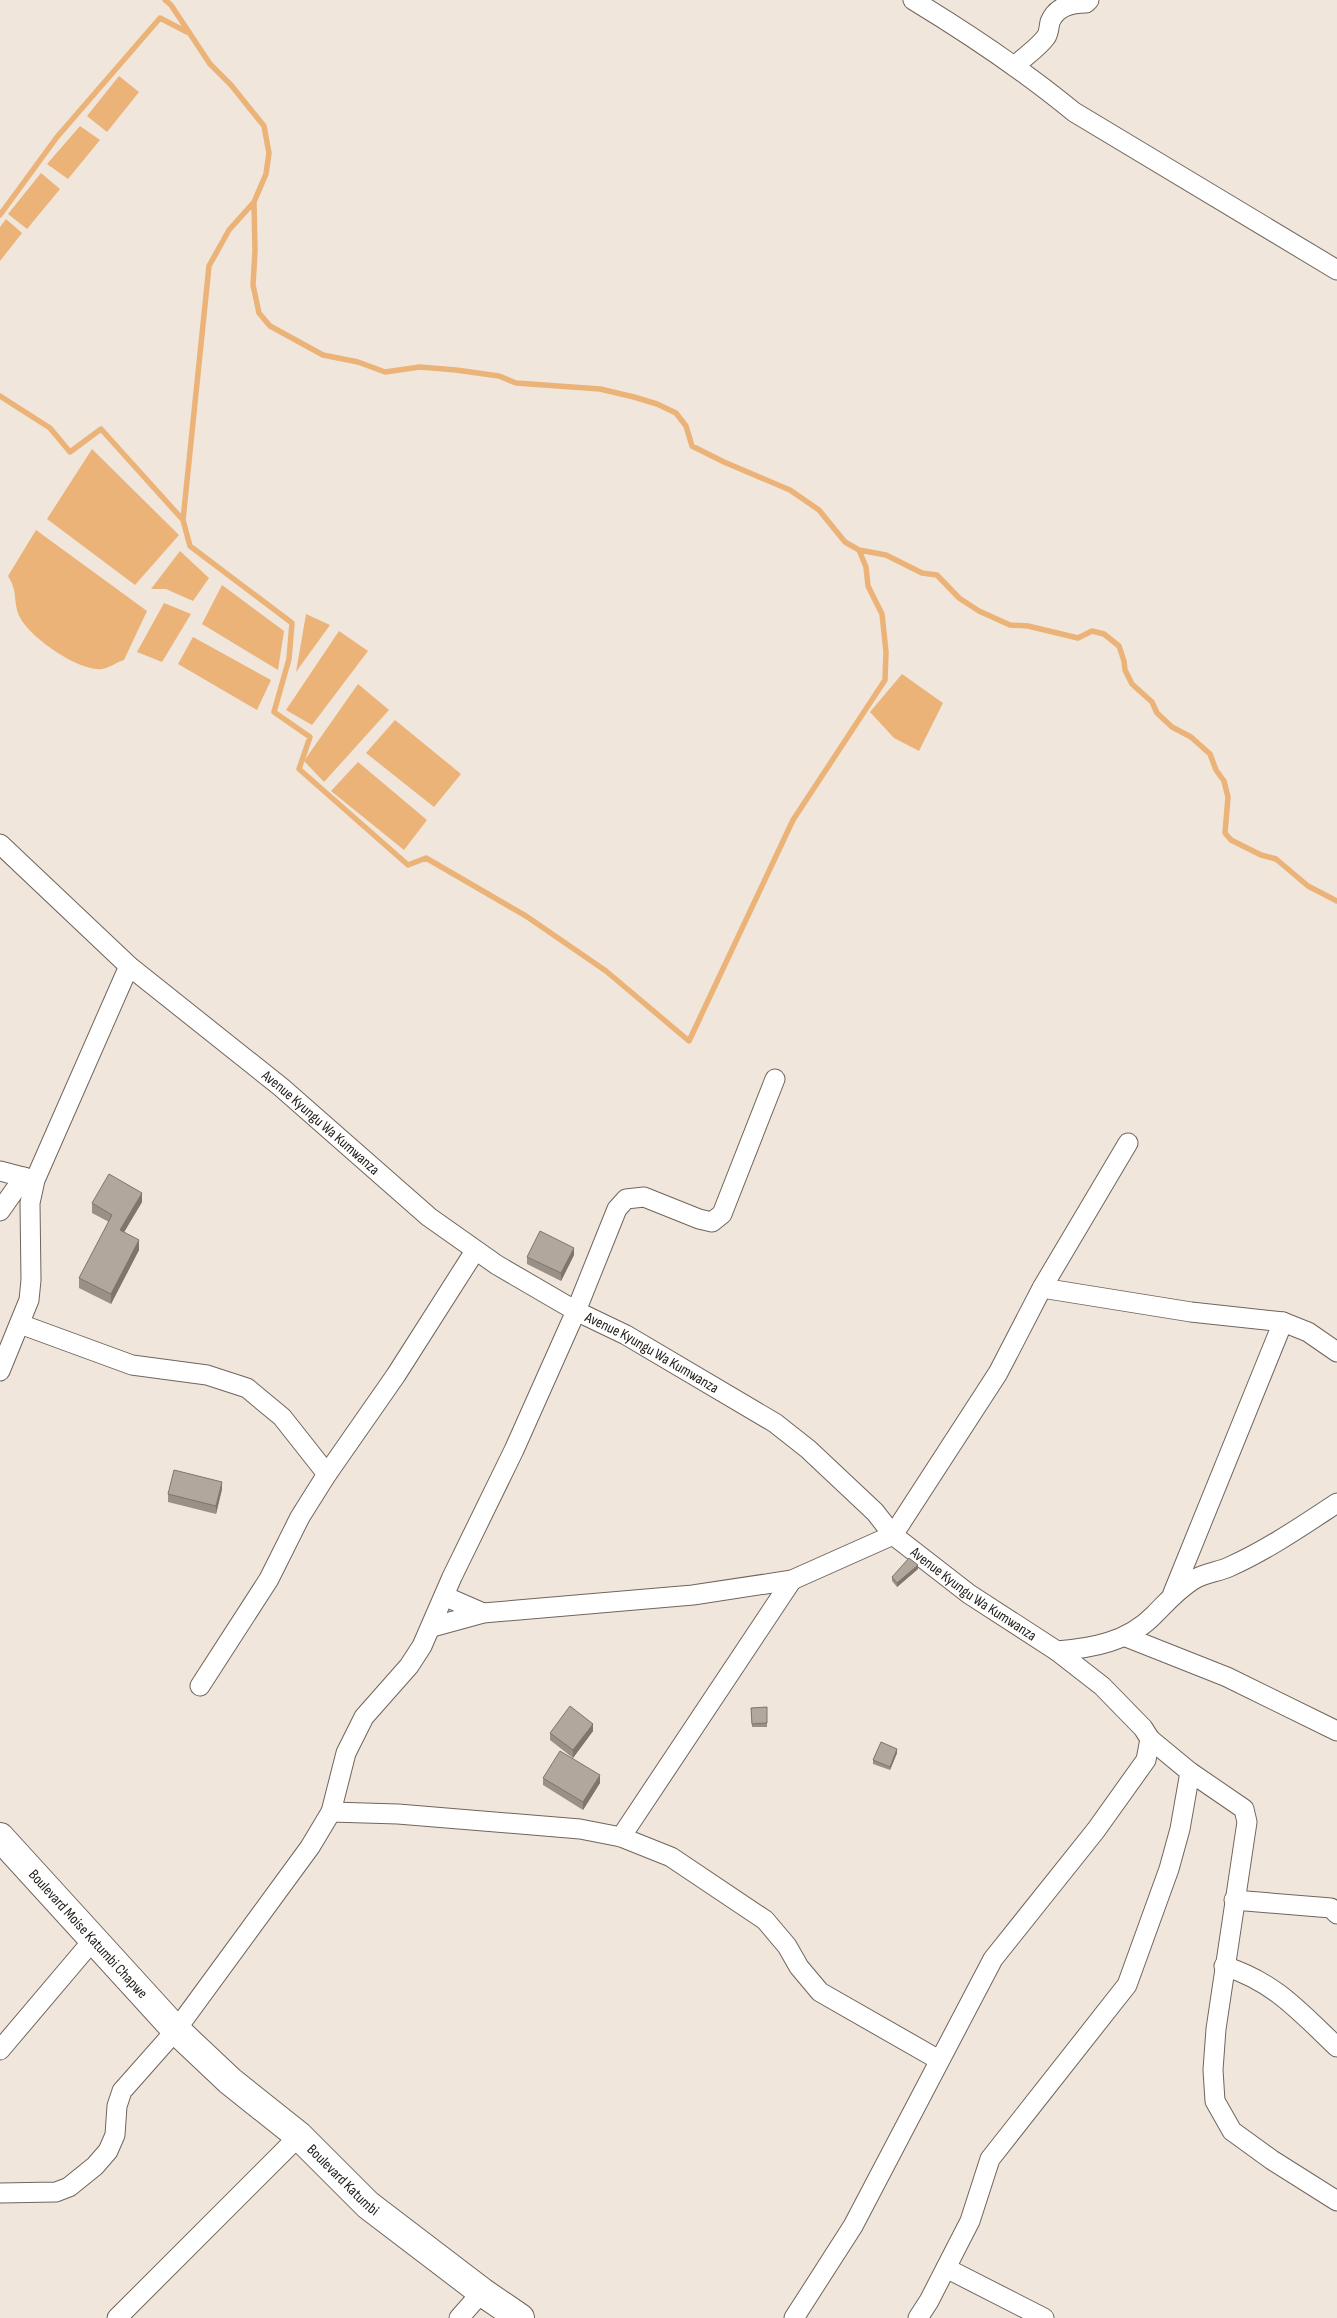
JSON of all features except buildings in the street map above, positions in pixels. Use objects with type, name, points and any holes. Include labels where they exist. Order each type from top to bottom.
[{"type":"street","points":[[913,0],[982,42],[1082,117],[1337,270]]},
{"type":"street","points":[[1014,66],[1047,36],[1051,20],[1056,12],[1064,6],[1086,3],[1089,0]]},
{"type":"street","name":"Avenue Kyungu Wa Kumwanza","points":[[0,844],[129,966],[281,1088],[429,1217],[475,1250],[576,1311],[626,1335],[775,1423],[808,1449],[875,1512],[893,1534],[969,1594],[1057,1651],[1102,1686],[1144,1728],[1150,1739],[1190,1772],[1244,1809],[1247,1822],[1224,1966],[1213,2070],[1215,2101],[1232,2130],[1272,2160],[1337,2201]]},
{"type":"street","points":[[0,1211],[30,1179],[129,966]]},
{"type":"street","points":[[0,2192],[56,2192],[69,2187],[95,2166],[108,2151],[115,2135],[117,2106],[122,2091],[176,2030],[310,1847],[331,1812],[346,1752],[364,1717],[409,1666],[432,1627],[444,1596],[514,1450],[576,1311],[617,1209],[626,1199],[644,1198],[698,1220],[712,1222],[722,1214],[775,1079]]},
{"type":"street","points":[[432,1627],[482,1613],[694,1595],[792,1580],[893,1534],[998,1372],[1042,1288],[1128,1143]]},
{"type":"street","points":[[0,1171],[30,1179]]},
{"type":"street","points":[[0,1371],[29,1300],[31,1280],[30,1179]]},
{"type":"street","points":[[200,1686],[269,1579],[300,1517],[327,1474],[396,1375],[475,1250]]},
{"type":"street","points":[[1042,1288],[1182,1310],[1283,1322],[1308,1332],[1337,1352]]},
{"type":"street","points":[[1173,1593],[1283,1322]]},
{"type":"street","points":[[20,1324],[132,1365],[207,1375],[247,1388],[282,1417],[327,1474]]},
{"type":"street","points":[[1057,1651],[1082,1648],[1126,1637],[1154,1616],[1173,1593],[1195,1578],[1228,1568],[1284,1538],[1337,1503]]},
{"type":"street","points":[[621,1837],[792,1580]]},
{"type":"street","points":[[444,1596],[482,1613]]},
{"type":"street","points":[[1126,1637],[1227,1677],[1337,1731]]},
{"type":"street","points":[[794,2318],[852,2226],[993,1959],[1096,1830],[1146,1760],[1150,1739]]},
{"type":"street","points":[[918,2318],[970,2221],[990,2159],[1127,1985],[1169,1870],[1180,1829],[1190,1772]]},
{"type":"street","points":[[331,1812],[479,1820],[580,1829],[621,1837],[671,1857],[765,1920],[787,1946],[799,1967],[820,1992],[938,2060]]},
{"type":"street","name":"Boulevard Moise Katumbi Chapwe","points":[[0,1837],[176,2030]]},
{"type":"street","points":[[1234,1900],[1335,1908]]},
{"type":"street","points":[[0,2050],[94,1939]]},
{"type":"street","points":[[1224,1966],[1248,1973],[1275,1990],[1300,2010],[1337,2047]]},
{"type":"street","name":"Boulevard Katumbi","points":[[176,2030],[230,2081],[300,2136],[368,2204],[482,2292],[520,2318]]},
{"type":"street","points":[[117,2318],[300,2136]]},
{"type":"street","points":[[946,2268],[1044,2318]]},
{"type":"street","points":[[459,2318],[482,2292]]},
{"type":"shaded area","points":[[119,76],[139,92],[107,132],[87,116]]},
{"type":"shaded area","points":[[80,126],[100,140],[68,179],[47,164]]},
{"type":"shaded area","points":[[41,173],[60,189],[27,229],[8,214]]},
{"type":"shaded area","points":[[6,219],[22,233],[0,261],[0,227]]},
{"type":"shaded area","points":[[92,449],[179,535],[135,585],[47,519]]},
{"type":"shaded area","points":[[36,530],[147,611],[124,660],[102,669],[80,665],[42,641],[23,622],[18,613],[14,591],[8,576]]},
{"type":"shaded area","points":[[180,551],[209,578],[193,601],[166,589],[151,589]]},
{"type":"shaded area","points":[[222,585],[284,631],[278,670],[202,624]]},
{"type":"shaded area","points":[[164,603],[191,614],[162,662],[137,652]]},
{"type":"shaded area","points":[[306,614],[330,625],[296,672]]},
{"type":"shaded area","points":[[339,631],[368,651],[312,725],[286,710]]},
{"type":"shaded area","points":[[193,637],[271,680],[257,710],[178,664]]},
{"type":"shaded area","points":[[902,674],[943,703],[919,751],[894,738],[870,712]]},
{"type":"shaded area","points":[[358,684],[389,710],[324,782],[304,761]]},
{"type":"shaded area","points":[[395,720],[461,774],[434,807],[366,753]]},
{"type":"shaded area","points":[[358,762],[427,820],[404,850],[331,791]]},
{"type":"waterway","points":[[165,0],[171,5],[210,64],[231,85],[264,126],[269,153],[266,174],[254,202],[255,251],[253,285],[259,313],[270,326],[323,355],[358,362],[385,372],[420,367],[456,370],[499,376],[516,383],[600,389],[657,404],[676,413],[686,426],[692,446],[790,490],[819,510],[845,542],[859,550],[886,555],[922,573],[937,575],[959,598],[979,611],[1010,625],[1028,626],[1078,638],[1092,631],[1104,634],[1119,646],[1125,670],[1132,684],[1152,702],[1157,713],[1172,727],[1191,737],[1210,754],[1216,770],[1224,781],[1228,797],[1225,833],[1231,840],[1261,855],[1276,859],[1308,886],[1337,901]]},
{"type":"waterway","points":[[0,215],[57,137],[160,18],[187,32]]},
{"type":"waterway","points":[[183,520],[209,266],[229,230],[254,202]]},
{"type":"waterway","points":[[0,396],[50,428],[70,452],[101,429],[183,520],[190,546],[292,623],[289,659],[274,712],[310,737],[299,769],[408,865],[426,858],[526,916],[606,971],[689,1041],[793,820],[885,680],[886,652],[882,614],[868,586],[866,567],[859,550]]}]
